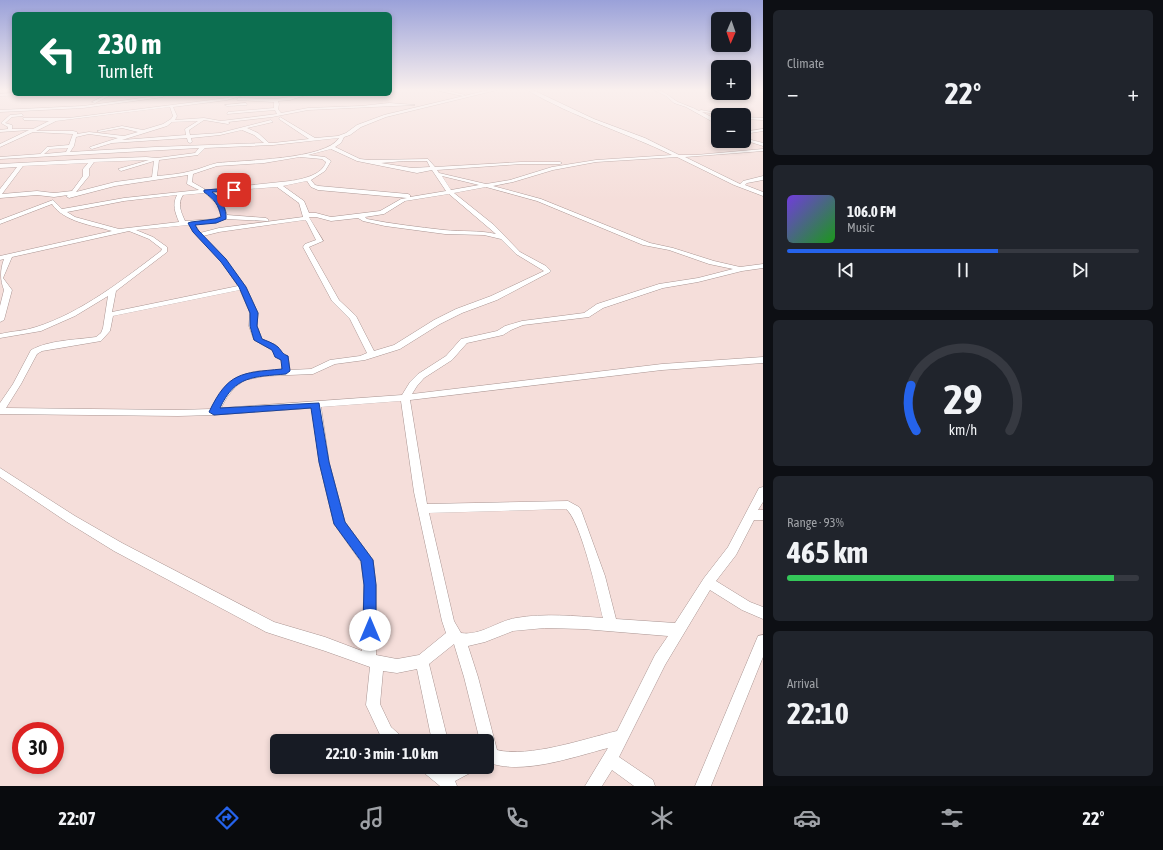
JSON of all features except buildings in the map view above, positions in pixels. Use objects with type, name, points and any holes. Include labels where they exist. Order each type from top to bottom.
[{"type":"street","points":[[0,146],[41,127]]},
{"type":"street","points":[[28,133],[49,131],[74,134],[100,132],[122,127],[145,132]]},
{"type":"street","points":[[0,158],[51,155],[96,148],[162,127]]},
{"type":"street","points":[[191,147],[188,130],[193,127]]},
{"type":"street","points":[[239,127],[250,130],[268,144]]},
{"type":"street","points":[[232,132],[246,127]]},
{"type":"street","points":[[297,127],[313,139]]},
{"type":"street","points":[[118,176],[154,178],[191,173],[217,165],[264,162],[300,156],[329,148],[358,127]]},
{"type":"street","points":[[611,127],[643,139],[675,156],[741,186],[763,194]]},
{"type":"street","points":[[0,131],[38,128]]},
{"type":"street","points":[[113,142],[250,130]]},
{"type":"street","points":[[751,132],[763,130]]},
{"type":"street","points":[[100,132],[125,138]]},
{"type":"street","points":[[232,132],[236,141]]},
{"type":"street","points":[[66,153],[72,146],[74,134]]},
{"type":"street","points":[[66,153],[203,147],[236,141],[268,144],[342,137]]},
{"type":"street","points":[[291,141],[342,150],[350,157],[367,162],[436,173],[543,202],[636,239],[646,245],[666,248],[712,263],[741,269]]},
{"type":"street","points":[[751,141],[763,145]]},
{"type":"street","points":[[42,155],[42,153],[49,148],[72,146]]},
{"type":"street","points":[[0,166],[146,158],[157,159],[196,154],[203,147]]},
{"type":"street","points":[[436,173],[526,162],[566,164],[675,156],[696,156],[763,150]]},
{"type":"street","points":[[51,155],[20,165],[2,186],[0,195],[37,193],[51,195],[72,194],[86,176],[85,171],[100,152]]},
{"type":"street","points":[[62,211],[104,203],[182,193],[234,190],[308,179],[326,169],[329,161],[323,158],[300,156]]},
{"type":"street","points":[[0,222],[118,176],[157,159]]},
{"type":"street","points":[[154,178],[157,159]]},
{"type":"street","points":[[118,176],[125,160]]},
{"type":"street","points":[[214,412],[218,401],[233,382],[238,379],[250,375],[282,372],[311,372],[332,361],[358,359],[397,347],[437,322],[459,311],[510,292],[548,271],[544,267],[518,254],[492,226],[450,192],[428,160],[367,162]]},
{"type":"street","points":[[200,235],[219,230],[289,221],[306,216],[316,215],[331,219],[387,211],[399,201],[525,178],[552,169],[588,162]]},
{"type":"street","points":[[191,173],[189,183],[215,197],[222,209],[224,218]]},
{"type":"street","points":[[741,186],[745,182],[763,178]]},
{"type":"street","points":[[308,179],[312,186],[318,188],[418,197]]},
{"type":"street","points":[[277,184],[302,202],[306,216],[320,241],[307,245],[306,247],[336,302],[354,318],[372,354]]},
{"type":"street","points":[[182,193],[177,197],[175,203],[183,223]]},
{"type":"street","points":[[53,202],[62,211],[81,221],[119,231]]},
{"type":"street","points":[[360,216],[365,220],[385,224],[445,232],[484,234],[501,237]]},
{"type":"street","points":[[129,231],[158,225],[216,221],[224,218],[289,221]]},
{"type":"street","points":[[191,223],[223,260],[242,287],[254,313],[254,326],[258,340],[269,344],[275,349],[278,355],[285,358],[286,371],[282,372]]},
{"type":"street","points":[[0,258],[119,231],[136,232],[152,238],[165,248],[164,252],[113,289],[72,314],[38,329],[0,336]]},
{"type":"street","points":[[0,320],[8,290],[0,278],[9,256]]},
{"type":"street","points":[[484,734],[471,677],[456,637],[448,621],[423,509],[405,398],[413,384],[422,376],[449,358],[464,341],[500,333],[508,328],[522,323],[586,315],[600,306],[662,286],[698,280],[741,269],[763,266]]},
{"type":"street","points":[[109,313],[242,287]]},
{"type":"street","points":[[0,410],[17,384],[34,352],[50,346],[98,339],[103,336],[106,331],[113,289]]},
{"type":"street","points":[[0,410],[178,413],[214,412],[405,398],[662,367],[763,360]]},
{"type":"street","points":[[316,405],[324,462],[340,524],[367,560],[370,585],[373,705],[388,734]]},
{"type":"street","points":[[0,472],[98,535],[271,628],[325,644],[373,661],[397,666],[422,661],[456,637],[468,639],[487,635],[512,625],[526,623],[678,630]]},
{"type":"street","points":[[593,786],[621,737],[660,660],[678,630],[708,582],[757,515],[763,491]]},
{"type":"street","points":[[423,509],[568,505],[576,510],[599,576],[611,626]]},
{"type":"street","points":[[708,582],[746,606],[763,613]]},
{"type":"street","points":[[703,786],[763,641]]},
{"type":"street","points":[[422,661],[438,734]]},
{"type":"street","points":[[494,758],[507,760],[545,756],[621,737]]},
{"type":"street","points":[[609,759],[647,786]]},
{"type":"route","points":[[234,190],[206,191],[215,197],[222,209],[224,218],[216,221],[191,223],[196,231],[216,251],[242,287],[254,313],[254,326],[258,340],[269,344],[275,349],[278,355],[285,358],[286,371],[244,376],[238,379],[233,382],[218,401],[214,412],[316,405],[324,462],[340,524],[349,534],[367,560],[370,585],[370,630]]}]
